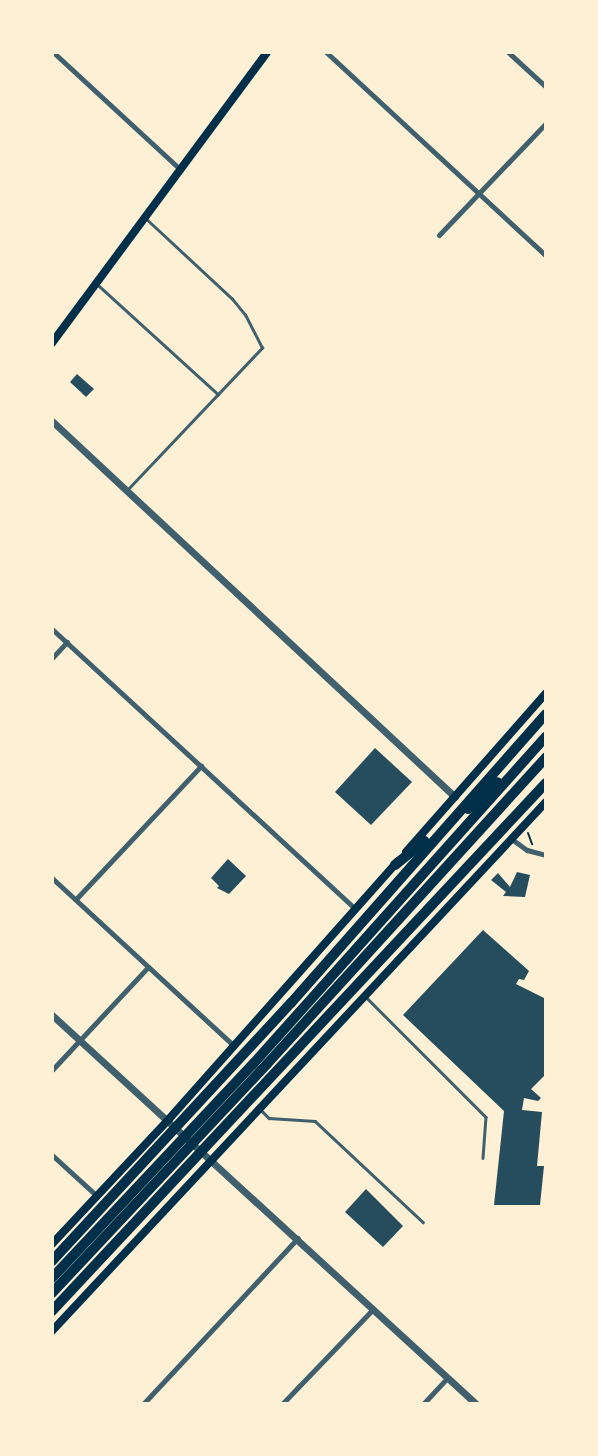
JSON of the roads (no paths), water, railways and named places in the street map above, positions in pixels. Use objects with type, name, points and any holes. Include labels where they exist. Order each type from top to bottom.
[{"type":"highway","points":[[52,1261],[291,1003],[545,714]]},
{"type":"highway","points":[[52,1278],[254,1063],[545,736]]},
{"type":"highway","points":[[395,865],[475,803],[527,755]]},
{"type":"highway","points":[[52,1293],[267,1064],[545,757]]},
{"type":"highway","points":[[52,1311],[545,783]]},
{"type":"main road","points":[[52,343],[267,52]]},
{"type":"main road","points":[[52,1244],[171,1121],[354,908],[543,697]]},
{"type":"main road","points":[[52,1331],[513,840],[545,802]]},
{"type":"street","points":[[53,52],[181,170]]},
{"type":"street","points":[[326,52],[545,256]]},
{"type":"street","points":[[508,52],[545,87]]},
{"type":"street","points":[[439,235],[545,123]]},
{"type":"street","points":[[52,421],[455,797]]},
{"type":"street","points":[[52,629],[354,908]]},
{"type":"street","points":[[52,659],[67,642]]},
{"type":"street","points":[[76,899],[201,766]]},
{"type":"street","points":[[513,840],[527,850],[545,855]]},
{"type":"street","points":[[52,877],[234,1046]]},
{"type":"street","points":[[52,1070],[148,967]]},
{"type":"street","points":[[52,1015],[171,1121],[211,1161],[476,1404]]},
{"type":"street","points":[[52,1155],[97,1196]]},
{"type":"street","points":[[143,1404],[298,1238]]},
{"type":"street","points":[[282,1404],[373,1309]]},
{"type":"street","points":[[423,1404],[447,1378]]},
{"type":"lane","points":[[126,491],[262,348],[245,315],[232,299],[145,218]]},
{"type":"lane","points":[[97,284],[218,394]]},
{"type":"lane","points":[[364,996],[486,1117],[483,1158]]},
{"type":"lane","points":[[260,1109],[269,1118],[315,1121],[423,1222]]}]
